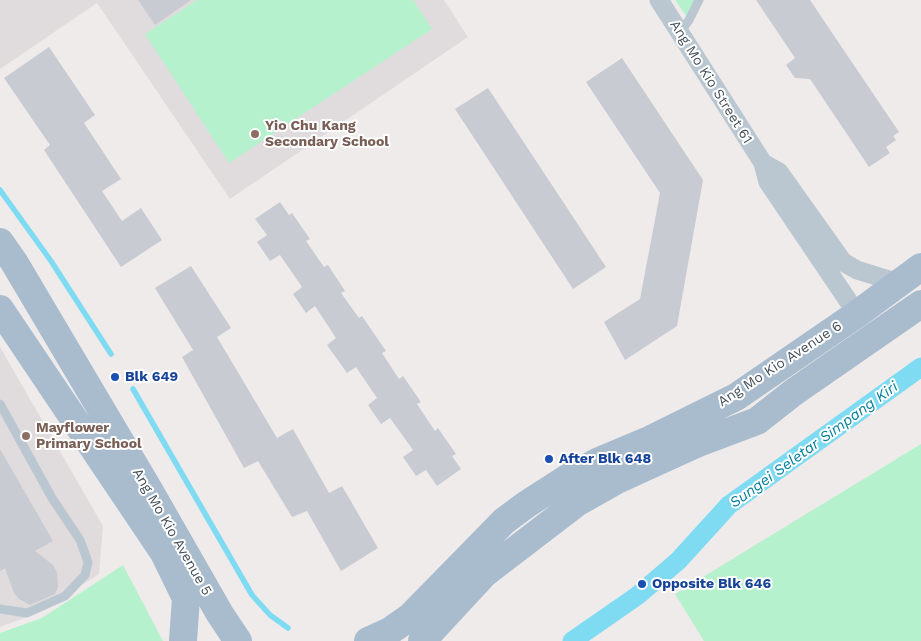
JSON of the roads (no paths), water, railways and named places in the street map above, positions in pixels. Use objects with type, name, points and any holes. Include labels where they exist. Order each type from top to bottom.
[{"type":"main road","name":"Ang Mo Kio Avenue 5","points":[[0,242],[14,262],[186,598],[183,641]]},
{"type":"main road","name":"Ang Mo Kio Avenue 6","points":[[368,641],[390,631],[410,617],[504,521],[526,504],[568,476],[647,441],[736,397],[857,314],[921,266]]},
{"type":"main road","name":"Ang Mo Kio Avenue 6","points":[[422,641],[484,574],[578,502],[617,480],[696,444],[757,421],[794,392],[921,304]]},
{"type":"main road","name":"Ang Mo Kio Avenue 5","points":[[0,309],[120,466],[238,641]]},
{"type":"main road","points":[[220,614],[260,641]]},
{"type":"street","name":"Ang Mo Kio Street 61","points":[[659,0],[763,163],[768,182],[857,314]]},
{"type":"street","name":"Ang Mo Kio Street 61","points":[[763,163],[779,172],[843,262],[857,270],[899,283]]},
{"type":"lane","points":[[680,32],[689,20],[698,0]]},
{"type":"lane","points":[[0,404],[52,498],[80,540],[88,562],[86,575],[65,596],[28,613],[0,609]]},
{"type":"waterway","points":[[0,190],[51,261],[111,354]]},
{"type":"waterway","name":"Sungei Seletar Simpang Kiri","points":[[572,641],[637,596],[678,561],[729,505],[921,367]]},
{"type":"waterway","points":[[133,389],[252,595],[270,615],[288,628]]},
{"type":"place","name":"Yio Chu Kang Secondary School","points":[[255,134]]},
{"type":"place","name":"Blk 649","points":[[115,377]]},
{"type":"place","name":"Mayflower Primary School","points":[[26,436]]},
{"type":"place","name":"After Blk 648","points":[[549,459]]},
{"type":"place","name":"Opposite Blk 646","points":[[642,584]]}]
